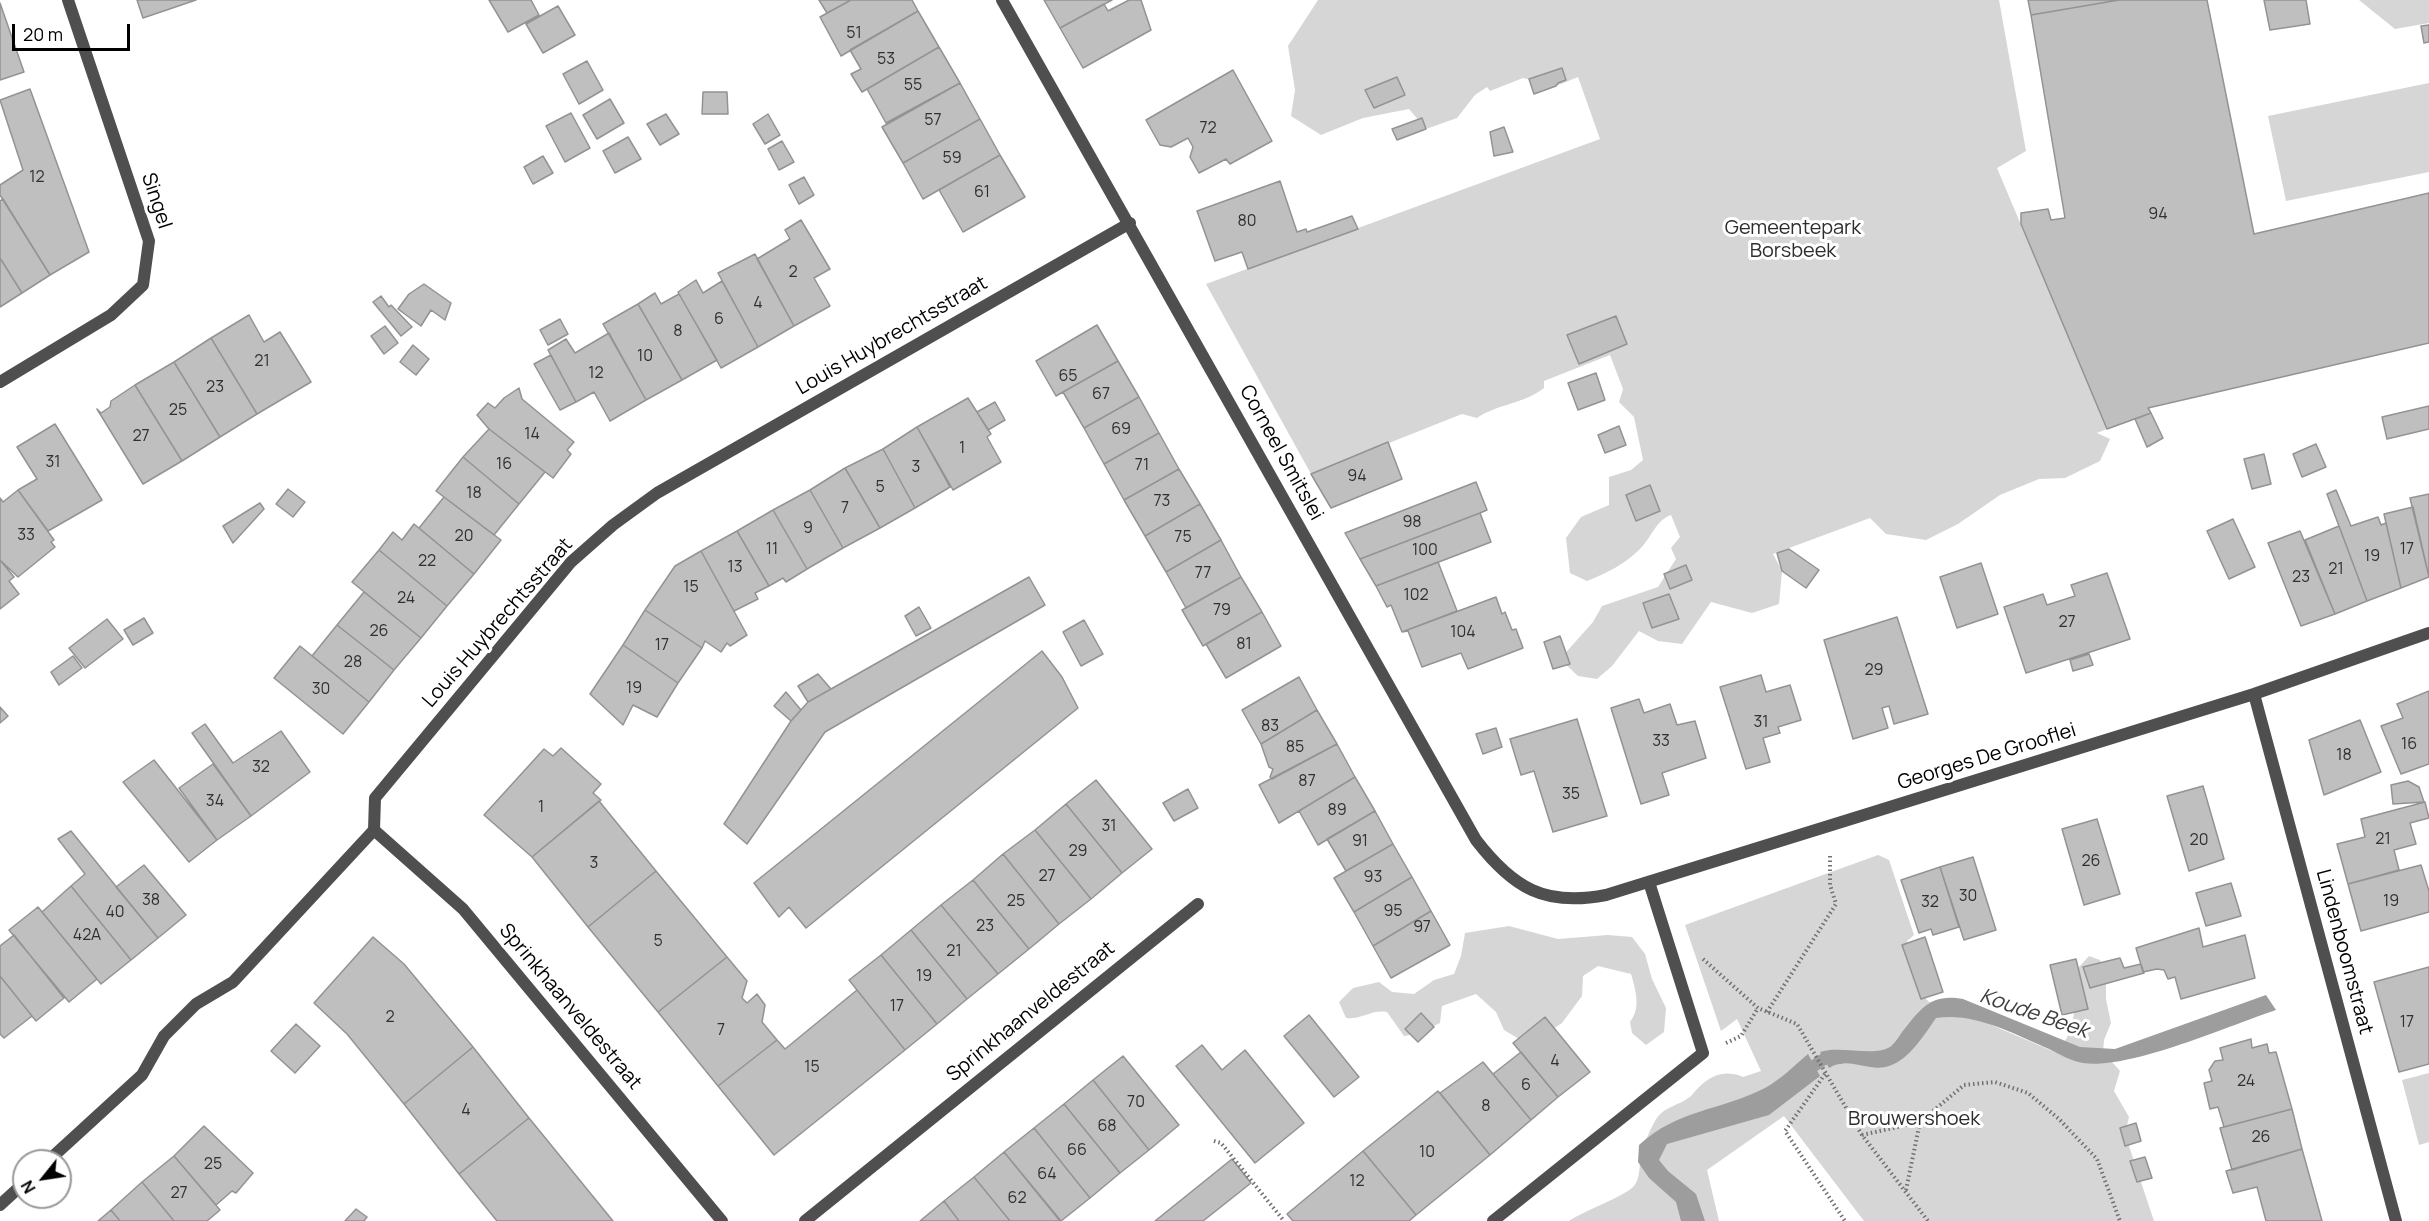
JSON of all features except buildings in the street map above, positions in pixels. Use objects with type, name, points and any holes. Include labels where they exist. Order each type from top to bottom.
[{"type":"street","name":"Singel","points":[[0,382],[111,315],[143,285],[149,241],[68,0]]},
{"type":"street","name":"Corneel Smitslei","points":[[1002,0],[1130,223],[1476,840],[1497,867],[1524,888],[1552,898]]},
{"type":"street","name":"Louis Huybrechtsstraat","points":[[374,830],[375,798],[571,562],[613,525],[657,493],[1130,223]]},
{"type":"street","name":"Georges De Grooflei","points":[[1552,898],[1579,900],[1649,882],[2254,694],[2429,633]]},
{"type":"street","name":"Lindenboomstraat","points":[[2254,694],[2396,1221]]},
{"type":"street","points":[[61,1149],[142,1075],[164,1036],[196,1004],[233,982],[374,830]]},
{"type":"street","name":"Sprinkhaanveldestraat","points":[[374,830],[463,909],[722,1221]]},
{"type":"street","points":[[1493,1221],[1703,1053],[1649,882]]},
{"type":"street","name":"Sprinkhaanveldestraat","points":[[805,1221],[1198,904]]},
{"type":"street","points":[[0,1205],[12,1194]]},
{"type":"path","points":[[1767,1012],[1836,904],[1830,885]]},
{"type":"path","points":[[1720,975],[1758,1008],[1797,1024],[1862,1135],[1929,1221]]},
{"type":"path","points":[[1703,1053],[1741,1036],[1758,1008]]},
{"type":"path","points":[[1825,1072],[1785,1131],[1845,1221]]},
{"type":"path","points":[[1862,1135],[1920,1122],[1964,1085],[1995,1082],[2028,1093],[2059,1119],[2097,1159],[2120,1221]]},
{"type":"path","points":[[1906,1190],[1920,1122]]},
{"type":"path","points":[[1214,1142],[1221,1143],[1284,1221]]},
{"type":"green space","name":"Gemeentepark Borsbeek","points":[[1318,0],[1999,0],[2026,151],[1997,168],[2107,429],[2097,433],[2110,439],[2100,461],[2065,478],[2039,479],[2000,495],[1958,524],[1926,540],[1886,534],[1870,518],[1773,554],[1782,571],[1779,604],[1752,613],[1711,602],[1682,644],[1658,641],[1639,631],[1612,666],[1597,679],[1578,676],[1560,659],[1593,622],[1602,606],[1658,587],[1676,559],[1671,548],[1680,537],[1671,515],[1658,525],[1640,549],[1615,568],[1587,581],[1570,573],[1566,538],[1581,517],[1609,505],[1609,477],[1631,470],[1643,460],[1634,417],[1619,402],[1623,389],[1610,355],[1544,381],[1544,388],[1536,393],[1477,418],[1462,414],[1311,474],[1206,284],[1600,139],[1578,77],[1556,86],[1523,78],[1490,91],[1487,87],[1475,95],[1457,118],[1426,129],[1409,109],[1363,118],[1321,135],[1291,116],[1295,90],[1288,46]]},
{"type":"green space","points":[[2359,0],[2429,0],[2429,23],[2395,29]]},
{"type":"green space","points":[[2429,83],[2429,172],[2286,201],[2268,116]]},
{"type":"green space","name":"Brouwershoek","points":[[1878,855],[1889,860],[1914,935],[1907,941],[1921,993],[1929,1002],[1951,1000],[1987,1023],[2057,1053],[2069,1034],[2074,1017],[2069,978],[2089,956],[2100,960],[2106,975],[2106,999],[2111,1023],[2104,1040],[2103,1052],[2120,1071],[2114,1091],[2129,1117],[2125,1134],[2154,1221],[1864,1221],[1784,1116],[1707,1170],[1719,1221],[1569,1221],[1622,1195],[1634,1186],[1638,1179],[1645,1143],[1655,1121],[1663,1112],[1688,1099],[1714,1076],[1735,1074],[1743,1077],[1761,1071],[1737,1019],[1721,1031],[1685,925]]},
{"type":"green space","points":[[1509,926],[1558,939],[1608,935],[1632,937],[1645,954],[1652,979],[1666,1008],[1664,1032],[1646,1045],[1632,1033],[1630,1022],[1636,1011],[1636,999],[1631,974],[1598,966],[1583,976],[1582,996],[1562,1023],[1529,1045],[1504,1030],[1496,1012],[1476,994],[1442,1006],[1440,1023],[1417,1034],[1404,1036],[1387,1012],[1381,1011],[1346,1018],[1339,1002],[1353,988],[1379,982],[1392,992],[1414,994],[1434,980],[1454,974],[1461,956],[1465,933]]},
{"type":"green space","points":[[2429,1073],[2429,1142],[2419,1145],[2402,1080]]},
{"type":"shaded area","points":[[2266,995],[2276,1010],[2152,1054],[2103,1063],[2074,1061],[1994,1026],[1980,1021],[1951,1017],[1936,1018],[1910,1052],[1897,1063],[1889,1066],[1881,1068],[1844,1063],[1829,1068],[1820,1052],[1828,1050],[1875,1051],[1890,1047],[1921,1010],[1942,998],[1963,999],[2080,1047],[2115,1049]]},
{"type":"shaded area","points":[[1808,1054],[1820,1076],[1769,1115],[1667,1144],[1659,1160],[1668,1171],[1696,1194],[1705,1221],[1681,1221],[1676,1202],[1649,1178],[1638,1162],[1639,1145],[1654,1133],[1684,1117],[1748,1096],[1765,1088],[1782,1077]]},
{"type":"waterway","name":"Koude Beek","points":[[1802,1074],[1824,1059],[1840,1058]]}]
